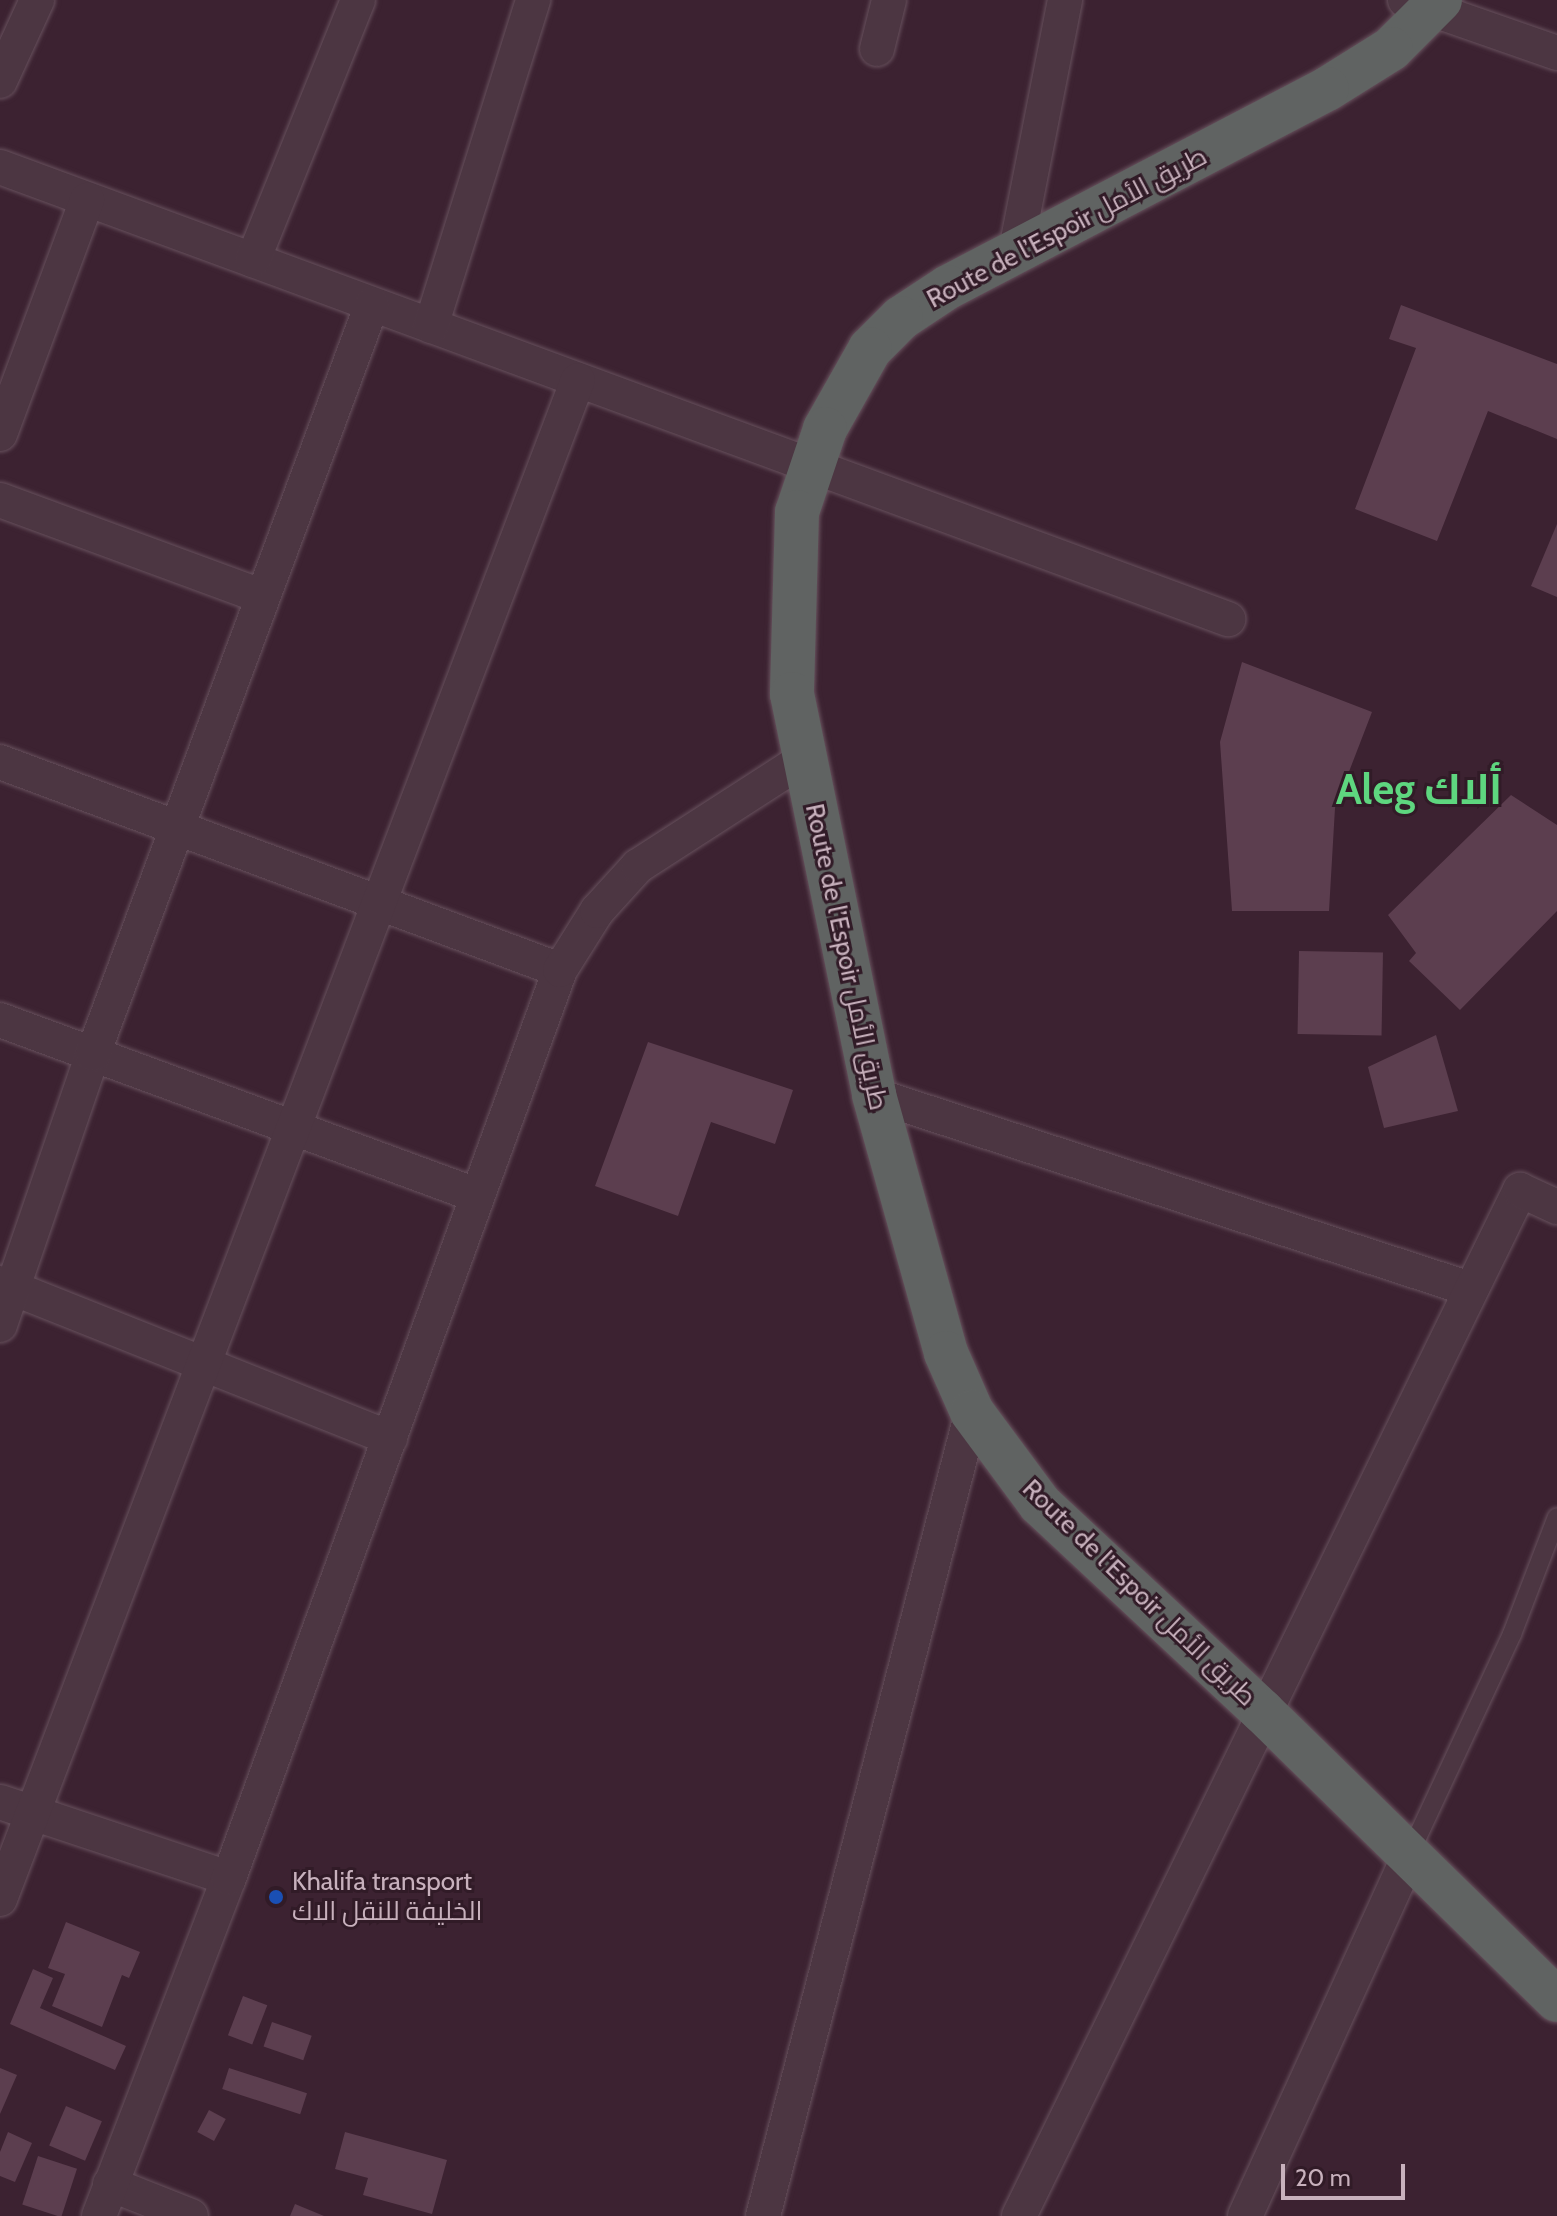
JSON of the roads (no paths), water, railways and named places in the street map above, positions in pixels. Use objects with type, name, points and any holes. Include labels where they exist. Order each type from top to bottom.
[{"type":"highway","name":"Route de l’Espoir طريق الأمل","points":[[1427,3],[1391,49],[1327,89],[1015,255],[948,287],[901,318],[870,349],[825,429],[797,512],[790,629],[792,694],[874,1095],[946,1353],[972,1412],[1040,1504],[1262,1711],[1557,1998]]},
{"type":"street","points":[[0,81],[37,0]]},
{"type":"street","points":[[253,260],[358,0]]},
{"type":"street","points":[[431,326],[533,0]]},
{"type":"street","points":[[877,49],[889,0]]},
{"type":"street","points":[[1015,255],[1065,0]]},
{"type":"street","points":[[1427,3],[1557,53]]},
{"type":"street","points":[[0,167],[1228,619]]},
{"type":"street","points":[[0,434],[87,200]]},
{"type":"street","points":[[0,1325],[7,1286],[372,304]]},
{"type":"street","points":[[0,1899],[578,380]]},
{"type":"street","points":[[0,500],[263,597]]},
{"type":"street","points":[[99,2216],[229,1878],[560,970],[597,911],[638,866],[804,759]]},
{"type":"street","points":[[0,762],[560,970]]},
{"type":"street","points":[[0,1020],[476,1195]]},
{"type":"street","points":[[874,1095],[1470,1289]]},
{"type":"street","points":[[1019,2216],[1262,1711],[1520,1190],[1557,1207]]},
{"type":"street","points":[[7,1286],[390,1438]]},
{"type":"street","points":[[763,2216],[972,1412]]},
{"type":"street","points":[[0,1802],[229,1878]]},
{"type":"street","points":[[1245,2216],[1409,1856]]},
{"type":"street","points":[[110,2184],[191,2216]]},
{"type":"lane","points":[[1409,1856],[1512,1634],[1557,1517]]},
{"type":"place","name":"Khalifa transport الخليفة للنقل الاك","points":[[276,1897]]},
{"type":"district","name":"Aleg ألاك","points":[[1419,789]]}]
